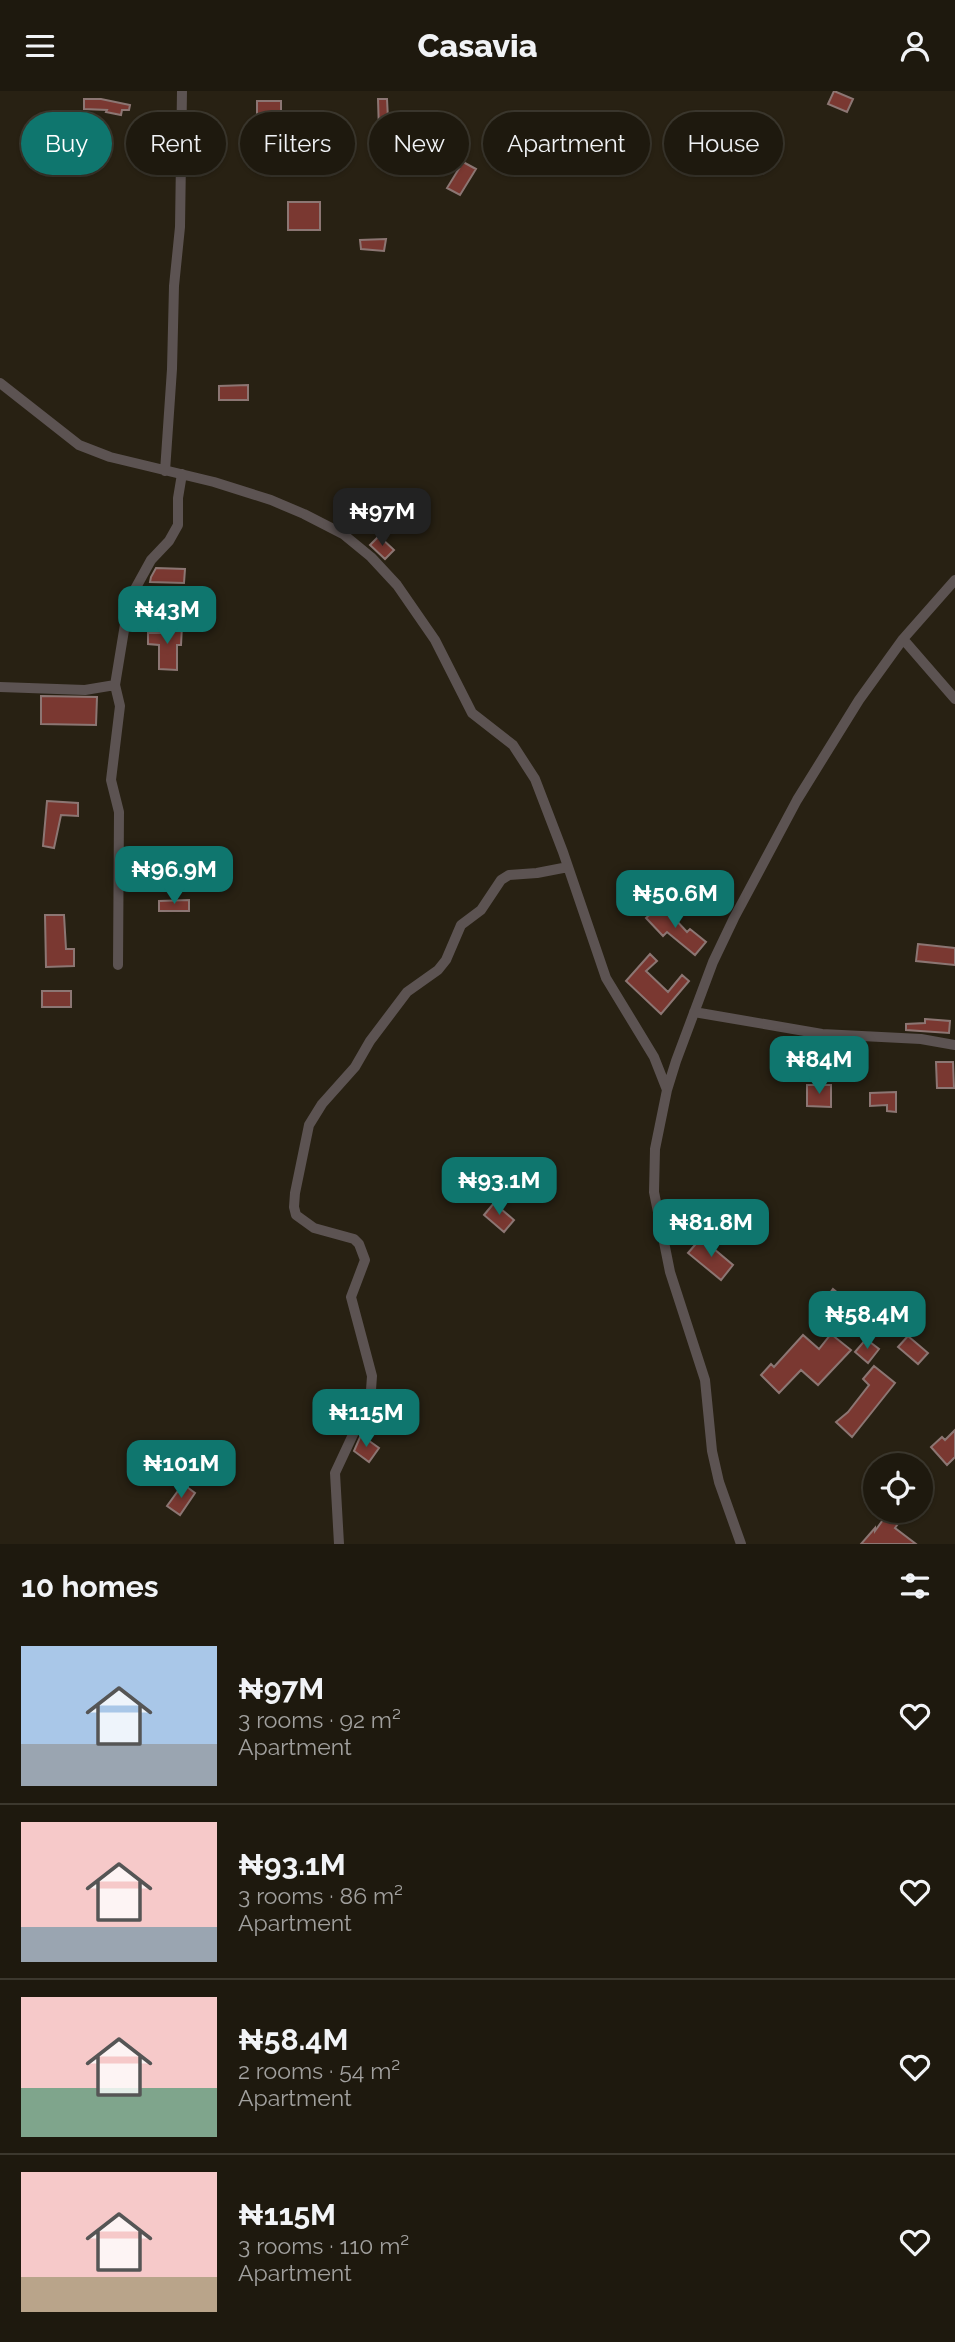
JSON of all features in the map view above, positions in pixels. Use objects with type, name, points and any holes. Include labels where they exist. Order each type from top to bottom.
[{"type":"street","points":[[165,471],[174,286],[180,227],[182,91]]},
{"type":"street","points":[[0,383],[79,445],[110,457],[271,499],[343,534],[371,557],[397,585],[435,640],[472,713],[513,745],[535,779],[568,867],[597,959],[654,1057],[667,1090]]},
{"type":"street","points":[[118,965],[119,812],[111,781],[120,706],[115,685],[129,600],[151,560],[169,541],[178,525],[178,498],[183,474]]},
{"type":"street","points":[[741,1544],[719,1482],[712,1451],[705,1380],[670,1272],[654,1192],[655,1149],[667,1090],[713,962],[797,800],[859,700],[903,639],[955,580]]},
{"type":"street","points":[[903,639],[955,699]]},
{"type":"street","points":[[0,687],[85,690],[115,685]]},
{"type":"street","points":[[339,1544],[335,1473],[364,1411],[372,1376],[351,1297],[365,1260],[359,1244],[354,1239],[314,1228],[296,1215],[295,1193],[309,1125],[322,1104],[355,1067],[370,1041],[407,992],[438,970],[446,960],[461,925],[481,910],[501,880],[509,875],[568,867]]},
{"type":"street","points":[[694,1013],[822,1034],[921,1039],[955,1045]]},
{"type":"street","points":[[654,1057],[676,1061]]},
{"type":"building","points":[[834,91],[853,99],[847,112],[828,104]]},
{"type":"building","points":[[84,99],[101,99],[130,105],[129,110],[122,110],[121,115],[106,112],[107,110],[84,109]]},
{"type":"building","points":[[378,99],[387,99],[388,112],[378,112]]},
{"type":"building","points":[[257,101],[281,101],[281,112],[257,112]]},
{"type":"building","points":[[469,165],[476,169],[460,195],[447,188],[455,175],[469,175]]},
{"type":"building","points":[[288,202],[320,202],[320,230],[288,230]]},
{"type":"building","points":[[386,239],[384,251],[361,249],[360,240]]},
{"type":"building","points":[[248,385],[248,400],[219,400],[219,386]]},
{"type":"building","points":[[379,536],[394,550],[385,559],[370,545]]},
{"type":"building","points":[[156,568],[185,569],[184,583],[150,582]]},
{"type":"building","points":[[161,626],[182,626],[181,645],[177,645],[177,670],[159,669],[159,645],[148,644],[148,633],[160,633]]},
{"type":"building","points":[[41,696],[97,697],[96,725],[41,724]]},
{"type":"building","points":[[47,801],[78,803],[78,816],[61,815],[54,848],[43,846]]},
{"type":"building","points":[[189,900],[189,911],[159,911],[159,901]]},
{"type":"building","points":[[661,904],[687,932],[690,929],[706,942],[695,955],[667,932],[663,936],[646,918]]},
{"type":"building","points":[[45,915],[64,915],[66,949],[74,949],[74,966],[46,967]]},
{"type":"building","points":[[918,944],[955,948],[955,965],[916,961]]},
{"type":"building","points":[[650,954],[657,961],[646,971],[668,992],[682,975],[689,981],[661,1014],[626,981]]},
{"type":"building","points":[[42,991],[71,991],[71,1007],[42,1007]]},
{"type":"building","points":[[925,1019],[950,1021],[949,1033],[906,1030],[906,1024],[925,1023]]},
{"type":"building","points":[[936,1062],[953,1062],[954,1088],[937,1088]]},
{"type":"building","points":[[807,1085],[831,1085],[831,1107],[807,1106]]},
{"type":"building","points":[[896,1092],[896,1112],[887,1111],[887,1105],[870,1106],[870,1093]]},
{"type":"building","points":[[494,1203],[514,1220],[504,1232],[484,1215]]},
{"type":"building","points":[[701,1238],[733,1265],[721,1280],[688,1253]]},
{"type":"building","points":[[833,1289],[859,1310],[849,1321],[824,1301]]},
{"type":"building","points":[[831,1334],[851,1350],[818,1385],[801,1370],[779,1393],[761,1375],[771,1364],[774,1367],[803,1335],[819,1349]]},
{"type":"building","points":[[908,1336],[928,1353],[918,1364],[898,1347]]},
{"type":"building","points":[[866,1339],[879,1349],[868,1363],[855,1352]]},
{"type":"building","points":[[874,1366],[895,1383],[852,1437],[836,1422],[848,1412],[869,1385],[863,1379]]},
{"type":"building","points":[[955,1430],[955,1457],[947,1465],[931,1447],[942,1437],[945,1440]]},
{"type":"building","points":[[361,1435],[379,1448],[369,1462],[354,1451]]},
{"type":"building","points":[[183,1484],[195,1493],[180,1515],[167,1506]]},
{"type":"building","points":[[881,1523],[899,1523],[895,1528],[916,1544],[861,1544],[875,1528],[875,1531]]}]
